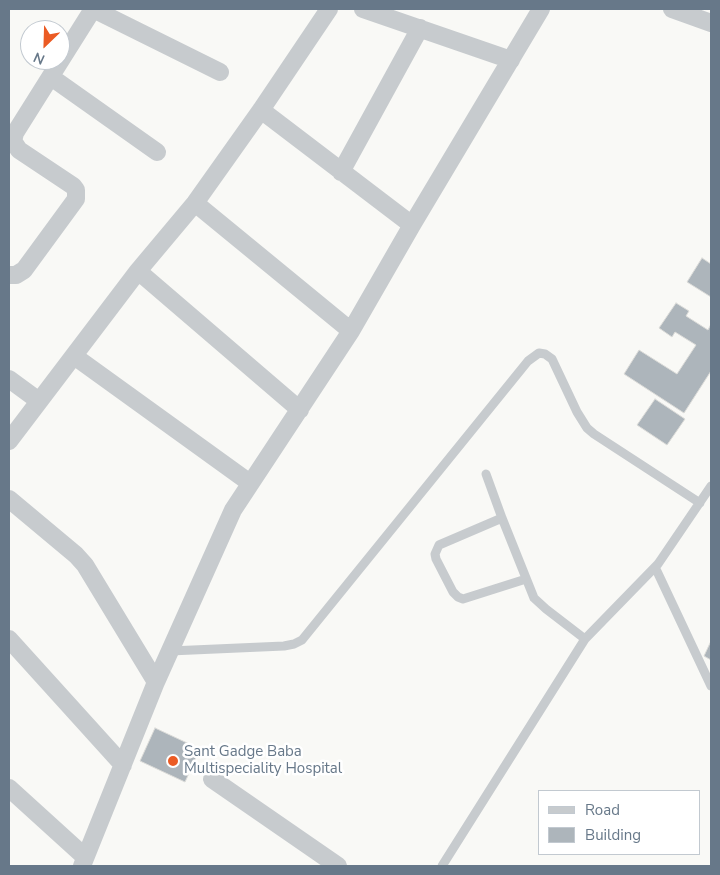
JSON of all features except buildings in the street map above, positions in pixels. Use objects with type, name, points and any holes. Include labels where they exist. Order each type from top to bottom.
[{"type":"street","points":[[9,275],[16,275],[24,270],[76,199],[76,190],[73,186],[19,150],[13,141],[15,133],[52,77],[93,9],[220,72]]},
{"type":"street","points":[[9,441],[138,271],[195,202],[261,110],[329,9]]},
{"type":"street","points":[[363,9],[511,60]]},
{"type":"street","points":[[9,788],[83,862],[156,682],[233,510],[351,331],[541,9]]},
{"type":"street","points":[[672,9],[711,23]]},
{"type":"street","points":[[341,172],[420,28]]},
{"type":"street","points":[[52,77],[158,152]]},
{"type":"street","points":[[261,110],[412,225]]},
{"type":"street","points":[[195,202],[351,331]]},
{"type":"street","points":[[138,271],[300,410]]},
{"type":"street","points":[[74,356],[250,483]]},
{"type":"street","points":[[9,379],[39,401]]},
{"type":"street","points":[[9,499],[76,555],[85,565],[156,682]]},
{"type":"street","points":[[9,639],[123,765]]},
{"type":"street","points":[[212,779],[338,866]]},
{"type":"lane","points":[[170,650],[284,646],[302,640],[528,361],[539,353],[545,354],[552,359],[577,412],[587,428],[700,502]]},
{"type":"lane","points":[[486,474],[534,598],[585,639]]},
{"type":"lane","points":[[442,866],[585,639],[655,567],[711,486]]},
{"type":"lane","points":[[502,518],[439,544],[435,554],[436,559],[454,592],[463,599],[526,579]]},
{"type":"lane","points":[[655,567],[708,673],[711,686]]},
{"type":"place","name":"Sant Gadge Baba Multispeciality Hospital","points":[[173,761]]}]
